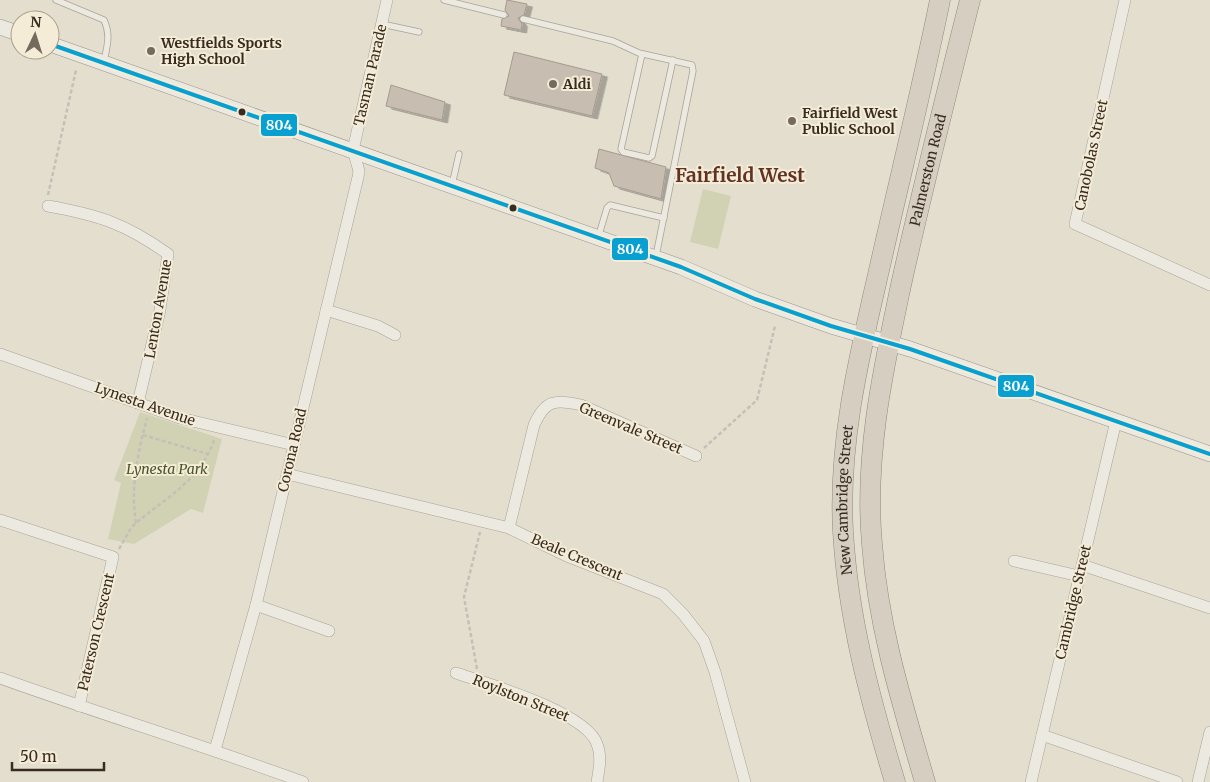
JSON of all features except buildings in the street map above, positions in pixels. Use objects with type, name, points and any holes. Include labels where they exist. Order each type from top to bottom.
[{"type":"highway","name":"Palmerston Road","points":[[863,335],[920,99],[940,0]]},
{"type":"highway","name":"Palmerston Road","points":[[889,342],[916,217],[970,0]]},
{"type":"highway","name":"New Cambridge Street","points":[[863,335],[848,421],[843,530],[847,578],[856,641],[895,782]]},
{"type":"highway","name":"New Cambridge Street","points":[[889,342],[876,422],[871,495],[871,542],[883,629],[925,782]]},
{"type":"main road","points":[[60,48],[655,258],[755,298],[889,342],[1210,454]]},
{"type":"street","name":"Tasman Parade","points":[[353,150],[388,0]]},
{"type":"street","name":"Canobolas Street","points":[[1125,0],[1075,224],[1210,285]]},
{"type":"street","name":"Corona Road","points":[[215,750],[256,605],[358,176],[359,171],[353,150]]},
{"type":"street","name":"Lenton Avenue","points":[[48,206],[84,212],[126,226],[168,254],[158,319],[138,403]]},
{"type":"street","points":[[326,310],[378,326],[395,336]]},
{"type":"street","name":"Lynesta Avenue","points":[[0,354],[180,418],[294,445]]},
{"type":"street","name":"Greenvale Street","points":[[510,528],[534,425],[540,410],[551,402],[565,401],[581,405],[696,456]]},
{"type":"street","name":"Cambridge Street","points":[[1031,782],[1116,421]]},
{"type":"street","name":"Beale Crescent","points":[[286,474],[510,528],[569,557],[663,594],[684,614],[704,640],[715,672],[745,782]]},
{"type":"street","name":"Paterson Crescent","points":[[0,520],[90,552],[112,557],[79,706]]},
{"type":"street","points":[[1014,561],[1081,571],[1210,608]]},
{"type":"street","points":[[256,605],[329,631]]},
{"type":"street","name":"Roylston Street","points":[[456,673],[536,702],[578,722],[597,743],[600,763],[597,782]]},
{"type":"street","points":[[0,678],[215,750],[303,782]]},
{"type":"street","points":[[1198,782],[1210,732]]},
{"type":"street","points":[[1042,735],[1177,782]]},
{"type":"lane","points":[[56,0],[104,20],[108,29],[109,41],[103,63]]},
{"type":"lane","points":[[444,0],[504,14]]},
{"type":"lane","points":[[523,19],[613,41],[642,54],[692,65],[693,72],[655,258]]},
{"type":"lane","points":[[382,24],[420,32]]},
{"type":"lane","points":[[642,54],[621,149],[623,152],[649,158],[652,156],[673,60]]},
{"type":"lane","points":[[452,185],[459,154]]},
{"type":"lane","points":[[598,238],[607,208],[610,205],[664,218]]},
{"type":"path","points":[[48,206],[76,70]]},
{"type":"path","points":[[696,456],[757,400],[775,326]]},
{"type":"path","points":[[136,523],[133,509],[134,476],[150,407]]},
{"type":"path","points":[[112,557],[136,523],[190,482],[208,454],[219,428]]},
{"type":"path","points":[[143,435],[208,454]]},
{"type":"path","points":[[479,681],[464,597],[483,521]]},
{"type":"green space","points":[[703,189],[731,196],[718,249],[690,242]]},
{"type":"green space","name":"Lynesta Park","points":[[140,412],[222,439],[203,513],[191,509],[134,544],[108,539],[121,483],[114,480]]},
{"type":"transit line","name":"804","points":[[60,48],[681,267],[755,299],[831,326],[910,349],[1210,454]]},
{"type":"place","name":"Westfields Sports High School","points":[[151,51]]},
{"type":"place","name":"Aldi","points":[[553,84]]},
{"type":"place","name":"Fairfield West Public School","points":[[792,121]]},
{"type":"district","name":"Fairfield West","points":[[740,175]]}]
